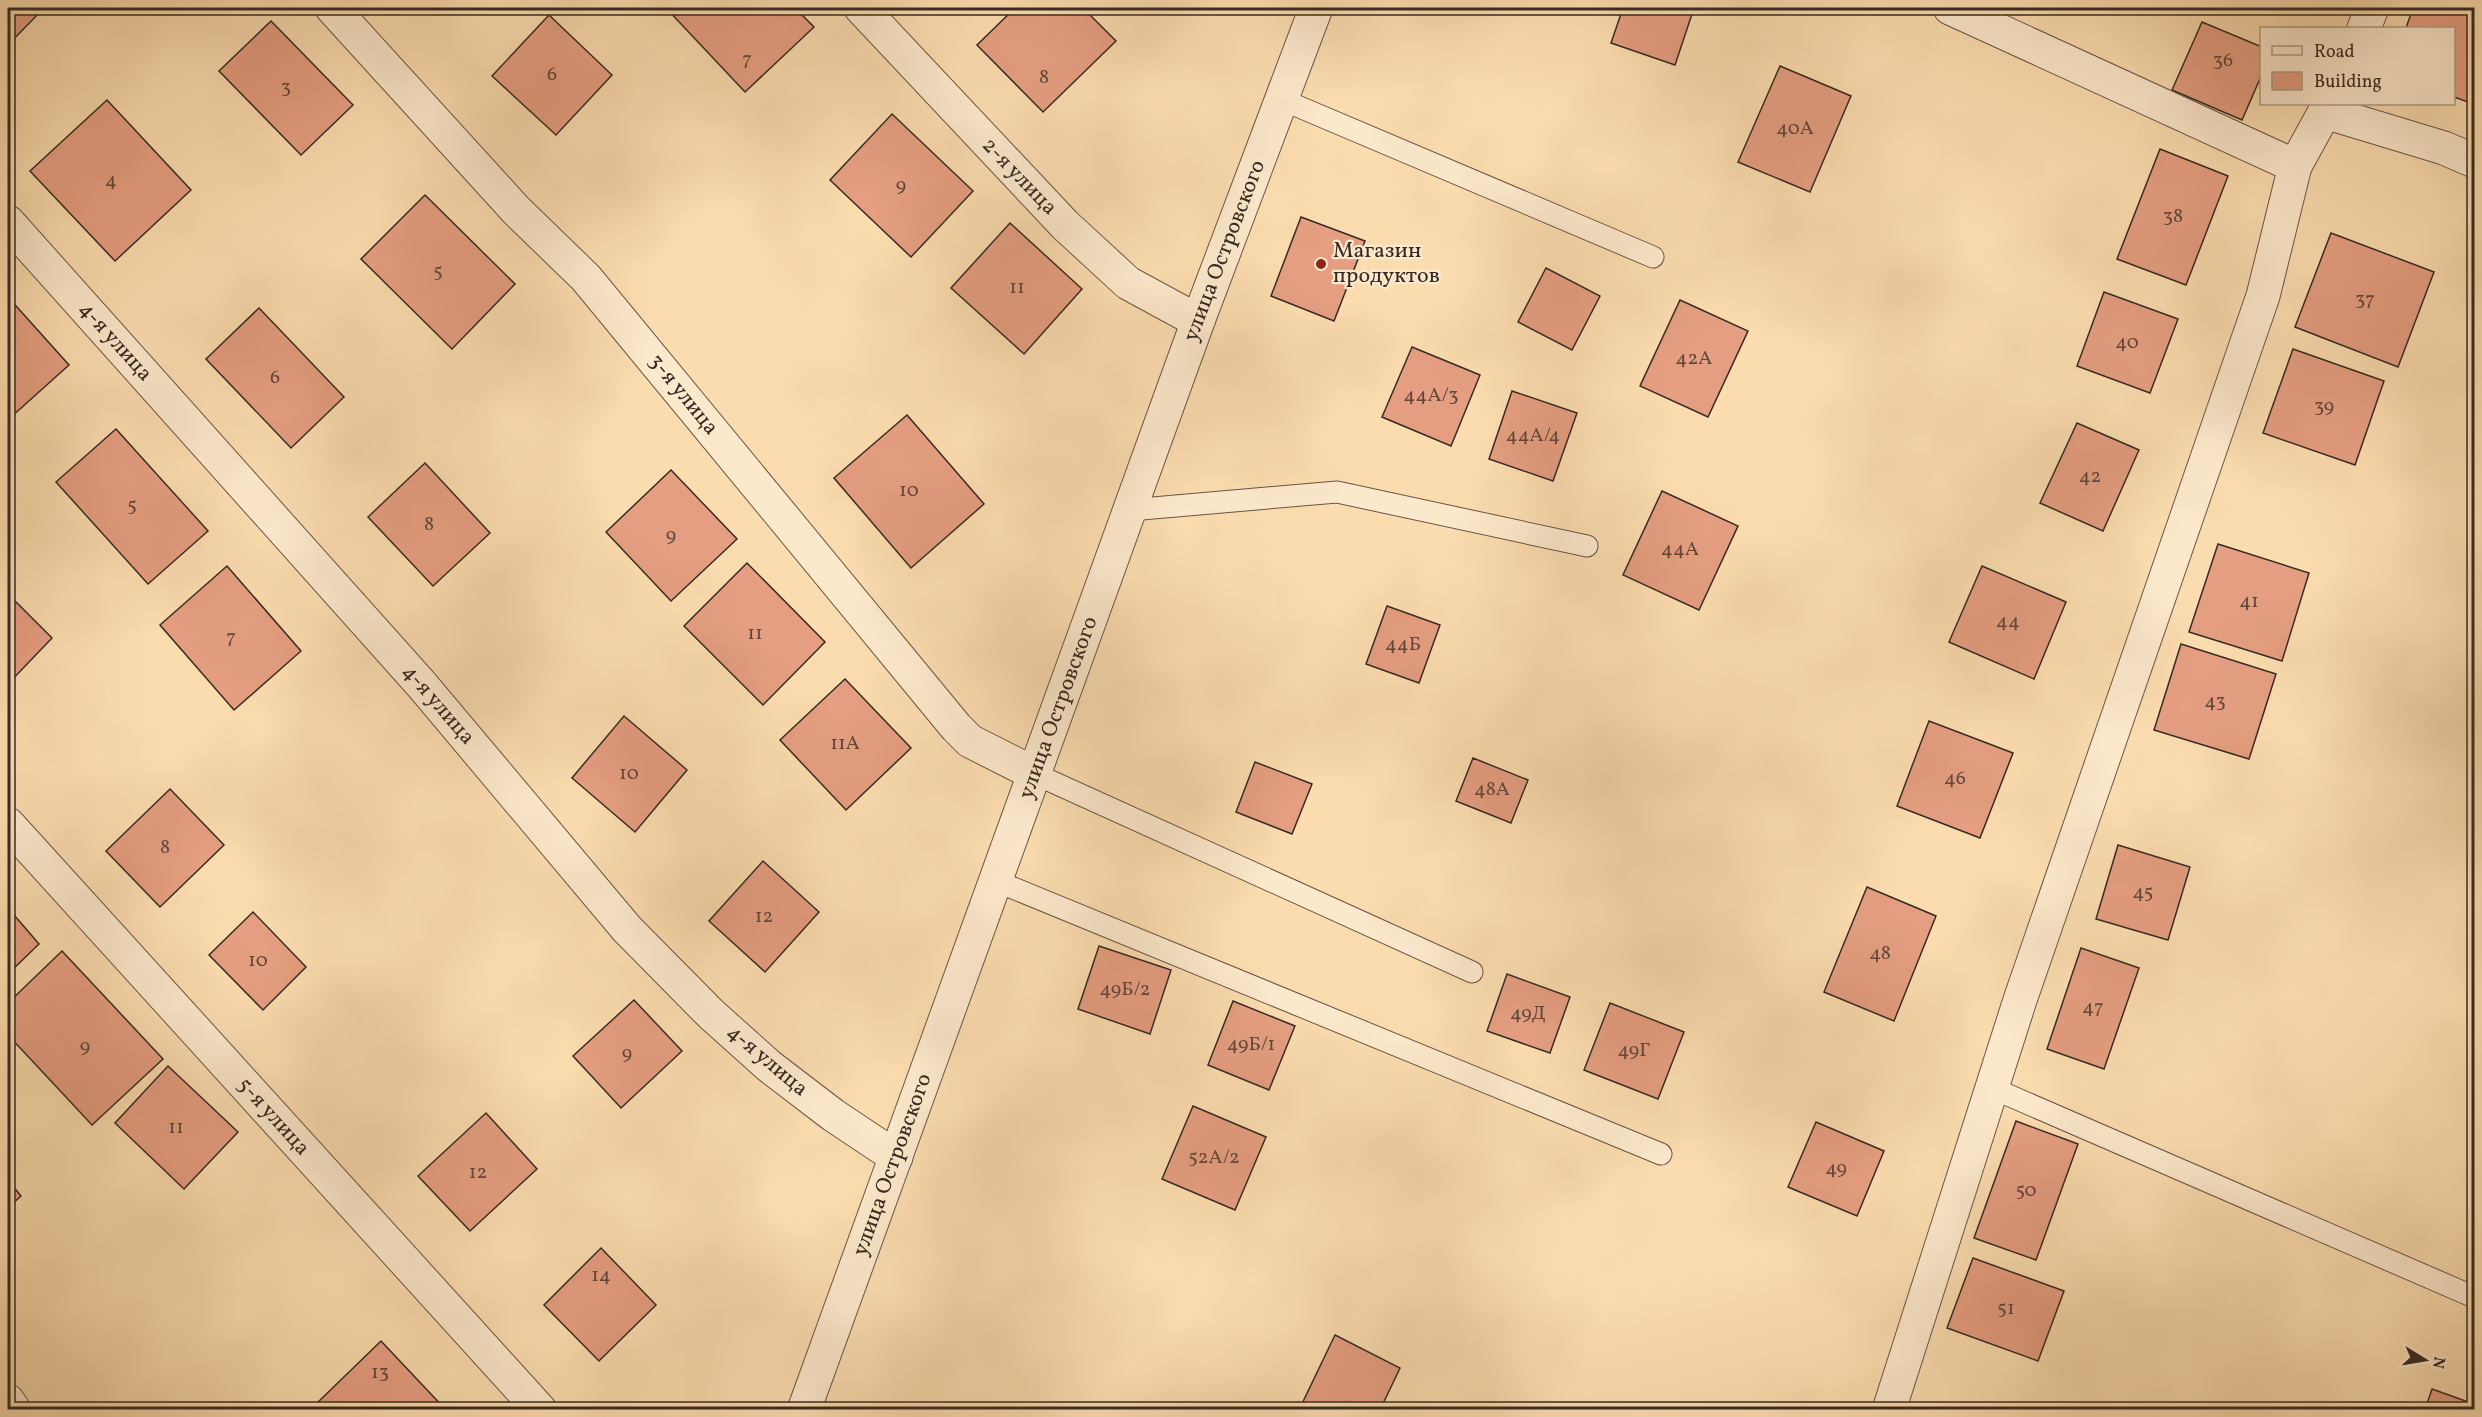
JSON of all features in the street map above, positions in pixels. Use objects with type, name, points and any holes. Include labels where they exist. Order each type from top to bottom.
[{"type":"street","name":"3-я улица","points":[[332,8],[516,210],[586,278],[956,727],[970,741],[1035,774]]},
{"type":"street","name":"2-я улица","points":[[861,8],[1057,216],[1128,284],[1198,321]]},
{"type":"street","name":"улица Островского","points":[[804,1410],[1198,321],[1316,8]]},
{"type":"street","points":[[1950,8],[2295,166]]},
{"type":"street","points":[[2364,27],[2372,8]]},
{"type":"street","points":[[1889,1410],[1992,1088],[2263,296],[2295,166],[2327,108],[2475,161]]},
{"type":"street","name":"4-я улица","points":[[8,222],[422,685],[627,928],[711,1014],[769,1066],[833,1115],[896,1156]]},
{"type":"street","name":"5-я улица","points":[[8,824],[540,1410]]},
{"type":"street","points":[[8,1401],[15,1410]]},
{"type":"lane","points":[[1283,99],[1653,257]]},
{"type":"lane","points":[[1130,510],[1337,492],[1587,546]]},
{"type":"lane","points":[[1035,774],[1472,972]]},
{"type":"lane","points":[[996,881],[1661,1154]]},
{"type":"lane","points":[[1992,1088],[2475,1297]]},
{"type":"building","points":[[8,8],[44,8],[8,45]]},
{"type":"building","points":[[666,8],[795,8],[814,27],[745,92]]},
{"type":"building","points":[[1015,8],[1083,8],[1116,41],[1043,112],[977,45]]},
{"type":"building","points":[[1623,8],[1694,8],[1675,65],[1611,43]]},
{"type":"building","points":[[2413,8],[2474,8],[2474,92],[2471,103],[2455,97],[2455,27],[2406,27]]},
{"type":"building","points":[[549,15],[612,75],[556,135],[492,76]]},
{"type":"building","points":[[271,21],[353,105],[301,155],[219,71]]},
{"type":"building","points":[[2202,22],[2260,46],[2260,79],[2242,120],[2172,90]]},
{"type":"building","points":[[1780,66],[1851,96],[1810,192],[1738,162]]},
{"type":"building","points":[[107,100],[191,190],[115,261],[30,171]]},
{"type":"building","points":[[892,114],[973,191],[911,257],[830,180]]},
{"type":"building","points":[[2160,149],[2228,176],[2186,285],[2117,259]]},
{"type":"building","points":[[425,195],[515,284],[452,349],[361,259]]},
{"type":"building","points":[[1301,217],[1365,241],[1334,321],[1271,296]]},
{"type":"building","points":[[1010,223],[1082,289],[1024,354],[951,288]]},
{"type":"building","points":[[2331,233],[2434,272],[2398,367],[2295,327]]},
{"type":"building","points":[[1546,268],[1600,296],[1572,350],[1518,322]]},
{"type":"building","points":[[2104,292],[2178,319],[2150,393],[2077,366]]},
{"type":"building","points":[[8,297],[69,365],[10,418],[8,416]]},
{"type":"building","points":[[1680,300],[1748,331],[1708,417],[1640,386]]},
{"type":"building","points":[[259,308],[344,397],[291,448],[206,359]]},
{"type":"building","points":[[1412,347],[1480,375],[1451,446],[1382,417]]},
{"type":"building","points":[[2293,349],[2384,381],[2355,465],[2263,433]]},
{"type":"building","points":[[1512,391],[1577,413],[1553,481],[1489,459]]},
{"type":"building","points":[[907,415],[984,504],[911,568],[834,478]]},
{"type":"building","points":[[2077,423],[2139,450],[2103,531],[2040,503]]},
{"type":"building","points":[[116,429],[208,531],[148,584],[56,482]]},
{"type":"building","points":[[425,463],[490,533],[433,586],[368,517]]},
{"type":"building","points":[[671,470],[737,539],[671,601],[606,532]]},
{"type":"building","points":[[1662,491],[1738,526],[1699,610],[1623,575]]},
{"type":"building","points":[[2218,544],[2309,573],[2282,661],[2189,632]]},
{"type":"building","points":[[747,563],[825,642],[763,705],[684,626]]},
{"type":"building","points":[[227,566],[301,651],[234,710],[160,625]]},
{"type":"building","points":[[1982,566],[2066,602],[2034,679],[1949,642]]},
{"type":"building","points":[[8,594],[52,638],[8,684]]},
{"type":"building","points":[[1387,606],[1440,625],[1419,683],[1366,664]]},
{"type":"building","points":[[2181,644],[2276,674],[2249,759],[2154,730]]},
{"type":"building","points":[[845,679],[911,748],[846,810],[780,740]]},
{"type":"building","points":[[624,716],[687,770],[635,832],[572,778]]},
{"type":"building","points":[[1929,721],[2013,753],[1980,838],[1897,806]]},
{"type":"building","points":[[1473,758],[1528,780],[1511,823],[1456,801]]},
{"type":"building","points":[[1255,762],[1312,784],[1292,834],[1236,812]]},
{"type":"building","points":[[170,789],[224,845],[160,907],[106,851]]},
{"type":"building","points":[[2118,845],[2190,867],[2168,940],[2096,919]]},
{"type":"building","points":[[763,861],[819,912],[765,972],[709,921]]},
{"type":"building","points":[[1867,887],[1936,916],[1894,1021],[1824,992]]},
{"type":"building","points":[[8,908],[39,944],[8,974]]},
{"type":"building","points":[[253,912],[306,967],[263,1010],[209,955]]},
{"type":"building","points":[[1099,946],[1171,970],[1150,1034],[1078,1009]]},
{"type":"building","points":[[2081,948],[2139,968],[2104,1069],[2047,1049]]},
{"type":"building","points":[[62,951],[163,1059],[92,1125],[8,1035],[8,1003]]},
{"type":"building","points":[[1507,974],[1570,997],[1550,1053],[1487,1031]]},
{"type":"building","points":[[634,1000],[682,1051],[621,1108],[573,1056]]},
{"type":"building","points":[[1233,1001],[1295,1026],[1269,1090],[1208,1065]]},
{"type":"building","points":[[1610,1003],[1684,1032],[1658,1099],[1584,1070]]},
{"type":"building","points":[[168,1066],[238,1132],[184,1189],[115,1123]]},
{"type":"building","points":[[1193,1106],[1266,1137],[1235,1210],[1162,1179]]},
{"type":"building","points":[[486,1113],[537,1169],[470,1231],[418,1176]]},
{"type":"building","points":[[2016,1121],[2078,1144],[2036,1260],[1974,1238]]},
{"type":"building","points":[[1816,1122],[1884,1151],[1857,1216],[1788,1187]]},
{"type":"building","points":[[8,1180],[21,1196],[8,1208]]},
{"type":"building","points":[[601,1248],[656,1305],[599,1361],[544,1305]]},
{"type":"building","points":[[1973,1258],[2064,1291],[2038,1361],[1947,1328]]},
{"type":"building","points":[[1335,1335],[1400,1368],[1380,1410],[1299,1410]]},
{"type":"building","points":[[381,1341],[446,1410],[321,1410],[316,1404]]},
{"type":"building","points":[[2432,1389],[2474,1404],[2474,1410],[2425,1410]]},
{"type":"place","name":"Магазин продуктов","points":[[1321,264]]}]
